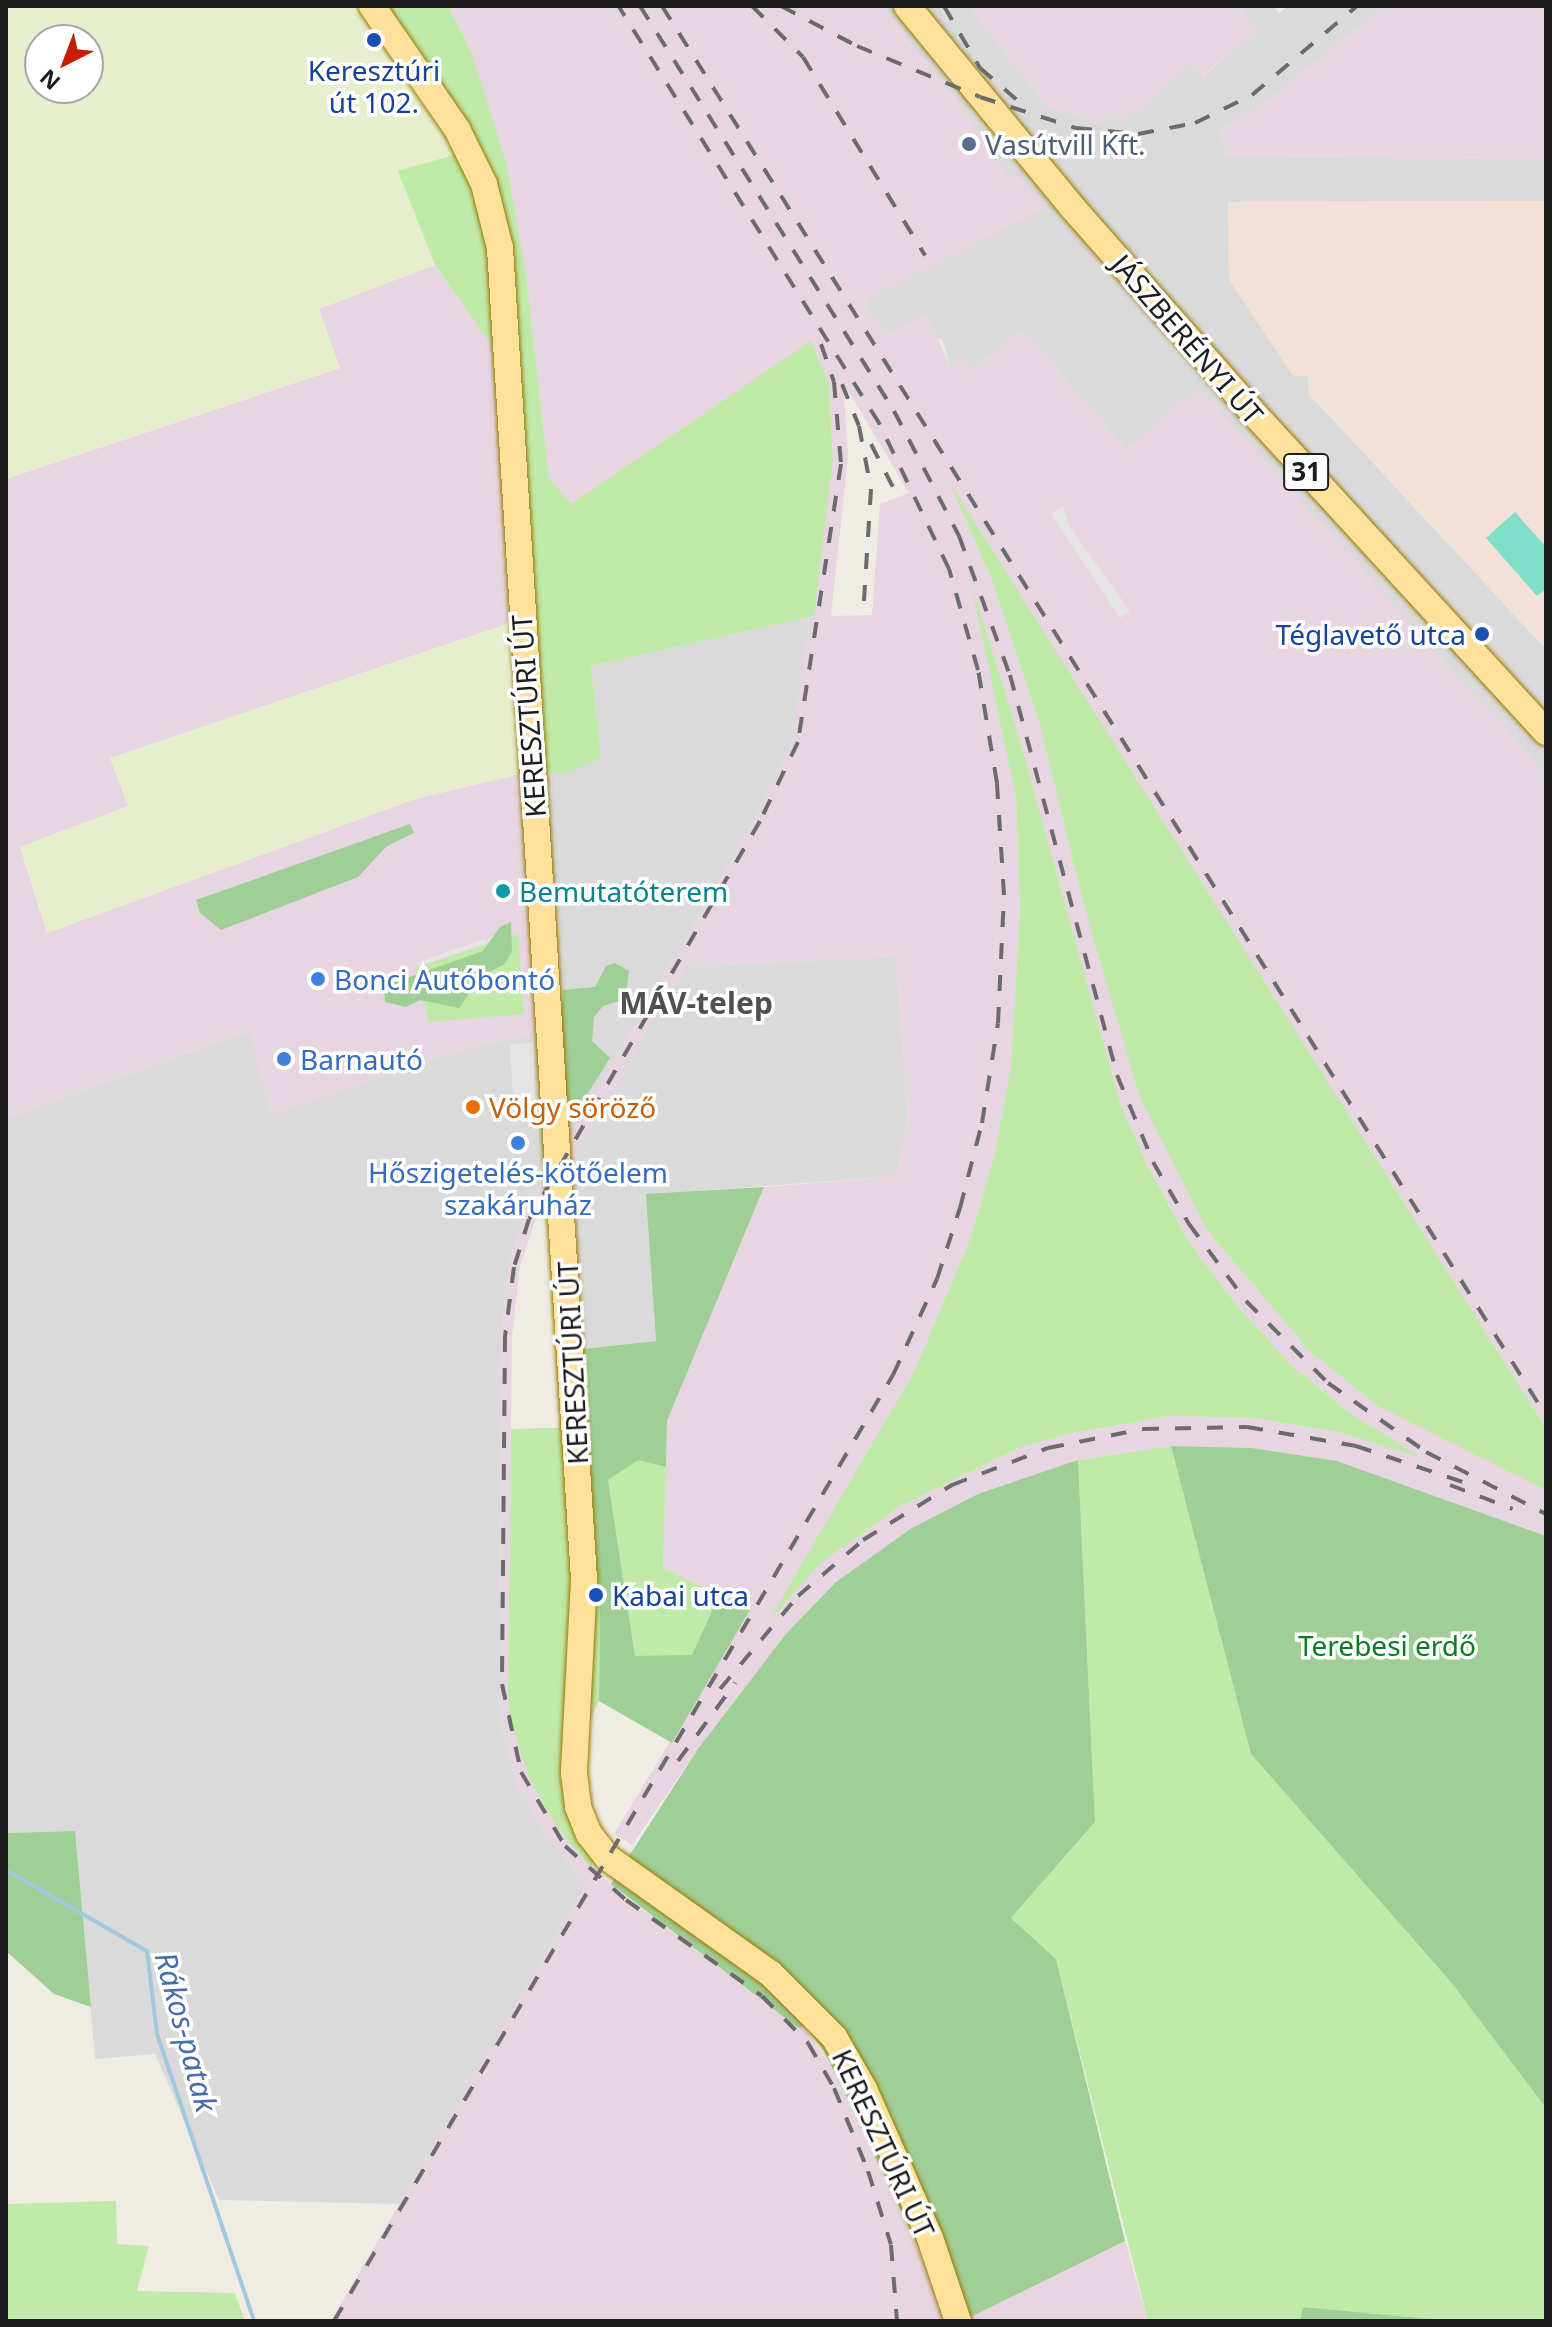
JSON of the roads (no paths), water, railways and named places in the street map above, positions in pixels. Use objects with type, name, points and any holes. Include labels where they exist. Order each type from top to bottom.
[{"type":"main road","name":"KERESZTÚRI ÚT","points":[[372,6],[457,129],[484,184],[500,248],[584,1580],[574,1773],[578,1807],[589,1834],[608,1858],[770,1973],[834,2037],[864,2089],[923,2223],[958,2321]]},
{"type":"main road","name":"JÁSZBERÉNYI ÚT","points":[[907,6],[1228,385],[1546,732]]},
{"type":"waterway","name":"Rákos-patak","points":[[6,1870],[147,1951],[157,2034],[254,2321]]},
{"type":"railway","points":[[334,2321],[893,1375],[937,1279],[960,1208],[982,1123],[998,1023],[1004,895],[997,783],[978,670],[949,569],[879,423],[618,6]]},
{"type":"railway","points":[[640,6],[894,411],[959,536],[1010,675],[1117,1075],[1153,1162],[1189,1224],[1246,1301],[1328,1383],[1426,1452],[1546,1514]]},
{"type":"railway","points":[[662,6],[1546,1416]]},
{"type":"railway","points":[[752,6],[803,57],[925,255]]},
{"type":"railway","points":[[781,6],[857,46],[980,97],[1076,128],[1138,134],[1195,123],[1252,95],[1357,6]]},
{"type":"railway","points":[[944,6],[980,68],[1024,106]]},
{"type":"railway","points":[[821,344],[834,382],[841,464],[798,742],[760,821],[529,1219],[514,1267],[505,1336],[502,1684],[521,1772],[565,1846],[626,1900],[762,1996],[808,2043],[834,2088],[868,2171],[891,2245],[897,2321]]},
{"type":"railway","points":[[842,384],[859,426],[871,489],[863,615]]},
{"type":"railway","points":[[871,444],[898,497]]},
{"type":"railway","points":[[720,1689],[798,1596],[863,1540],[952,1485],[1048,1448],[1143,1429],[1247,1427],[1356,1446],[1463,1482]]},
{"type":"railway","points":[[1450,1485],[1513,1509]]},
{"type":"railway","points":[[678,1761],[735,1683]]},
{"type":"place","name":"Keresztúri út 102.","points":[[374,40]]},
{"type":"place","name":"Vasútvill Kft.","points":[[969,144]]},
{"type":"place","name":"Téglavető utca","points":[[1482,634]]},
{"type":"place","name":"Bemutatóterem","points":[[503,891]]},
{"type":"place","name":"Bonci Autóbontó","points":[[318,979]]},
{"type":"place","name":"Barnautó","points":[[284,1059]]},
{"type":"place","name":"Völgy söröző","points":[[473,1107]]},
{"type":"place","name":"Hőszigetelés-kötőelem szakáruház","points":[[518,1143]]},
{"type":"place","name":"Kabai utca","points":[[596,1595]]},
{"type":"district","name":"MÁV-telep","points":[[696,1003]]},
{"type":"park label","name":"Terebesi erdő","points":[[1387,1645]]}]
